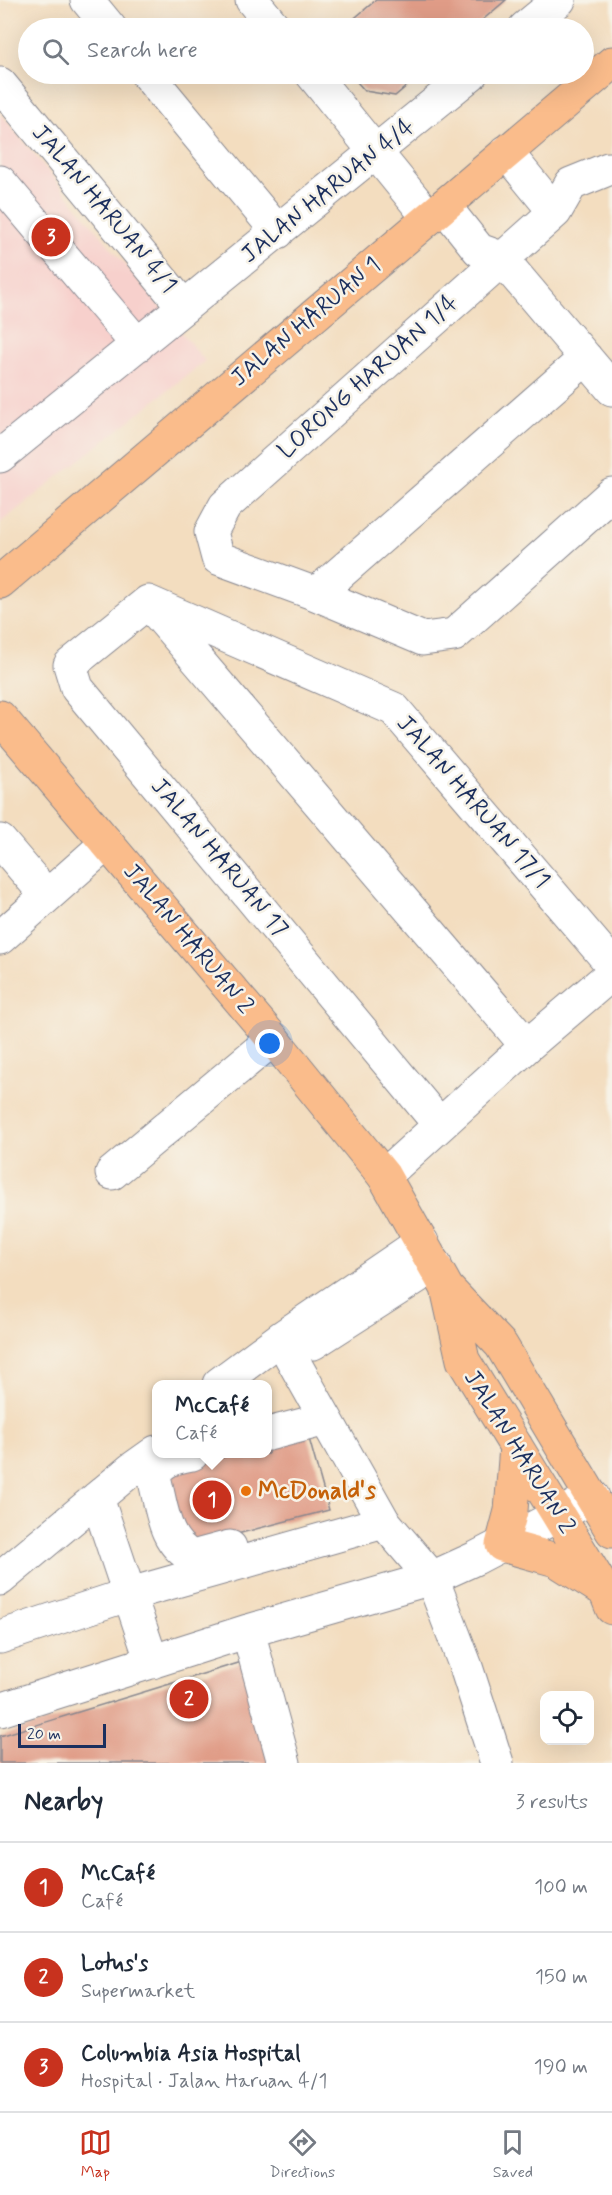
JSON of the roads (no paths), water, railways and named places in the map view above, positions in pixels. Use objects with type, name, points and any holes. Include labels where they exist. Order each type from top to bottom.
[{"type":"main road","name":"JALAN HARUAN 1","points":[[594,78],[612,63]]},
{"type":"main road","name":"JALAN HARUAN 1","points":[[0,582],[587,84]]},
{"type":"main road","name":"JALAN HARUAN 2","points":[[0,717],[273,1039],[384,1176],[435,1265],[501,1345],[612,1531]]},
{"type":"main road","name":"JALAN HARUAN 2","points":[[435,1265],[463,1360],[609,1600]]},
{"type":"main road","points":[[516,1446],[511,1511],[502,1545],[556,1560],[585,1576],[609,1600]]},
{"type":"street","points":[[87,0],[102,18]]},
{"type":"street","points":[[252,0],[267,18]]},
{"type":"street","points":[[538,18],[560,0]]},
{"type":"street","name":"JALAN HARUAN 4/1","points":[[0,84],[184,307]]},
{"type":"street","points":[[155,84],[278,232]]},
{"type":"street","points":[[320,84],[376,152],[444,205],[497,235],[501,258],[612,389]]},
{"type":"street","name":"JALAN HARUAN 4/4","points":[[0,456],[459,84]]},
{"type":"street","points":[[506,152],[555,212]]},
{"type":"street","name":"LORONG HARUAN 1/4","points":[[316,594],[219,558],[211,532],[225,506],[555,212],[572,184],[611,169]]},
{"type":"street","points":[[0,182],[138,345]]},
{"type":"street","points":[[586,358],[316,594],[423,639],[454,636],[612,494]]},
{"type":"street","points":[[148,602],[527,1046],[384,1176]]},
{"type":"street","name":"JALAN HARUAN 17/1","points":[[148,602],[394,709],[609,961],[608,977],[527,1046]]},
{"type":"street","name":"JALAN HARUAN 17","points":[[148,602],[70,665],[77,688],[440,1125]]},
{"type":"street","points":[[0,841],[41,902]]},
{"type":"street","points":[[0,938],[107,843]]},
{"type":"street","points":[[112,1173],[273,1039]]},
{"type":"street","points":[[258,1380],[435,1265]]},
{"type":"street","points":[[224,1380],[281,1338],[435,1265]]},
{"type":"street","points":[[291,1357],[380,1515],[432,1578],[466,1667],[497,1763]]},
{"type":"street","points":[[272,1414],[321,1411]]},
{"type":"street","points":[[272,1432],[321,1411]]},
{"type":"street","points":[[0,1556],[91,1481],[152,1435]]},
{"type":"street","points":[[0,1579],[152,1455]]},
{"type":"street","points":[[176,1458],[168,1460],[159,1467],[154,1477],[170,1538],[182,1551],[193,1557],[380,1515]]},
{"type":"street","points":[[0,1710],[248,1631],[432,1578],[502,1545],[593,1497]]},
{"type":"street","points":[[97,1498],[152,1662]]},
{"type":"street","points":[[0,1637],[380,1515]]},
{"type":"street","points":[[248,1631],[284,1763]]},
{"type":"place","name":"Columbia Asia Hospital","points":[[51,237]]},
{"type":"place","name":"McDonald's","points":[[246,1491]]},
{"type":"place","name":"McCafé","points":[[212,1500]]},
{"type":"place","name":"Lotus's","points":[[189,1699]]}]
